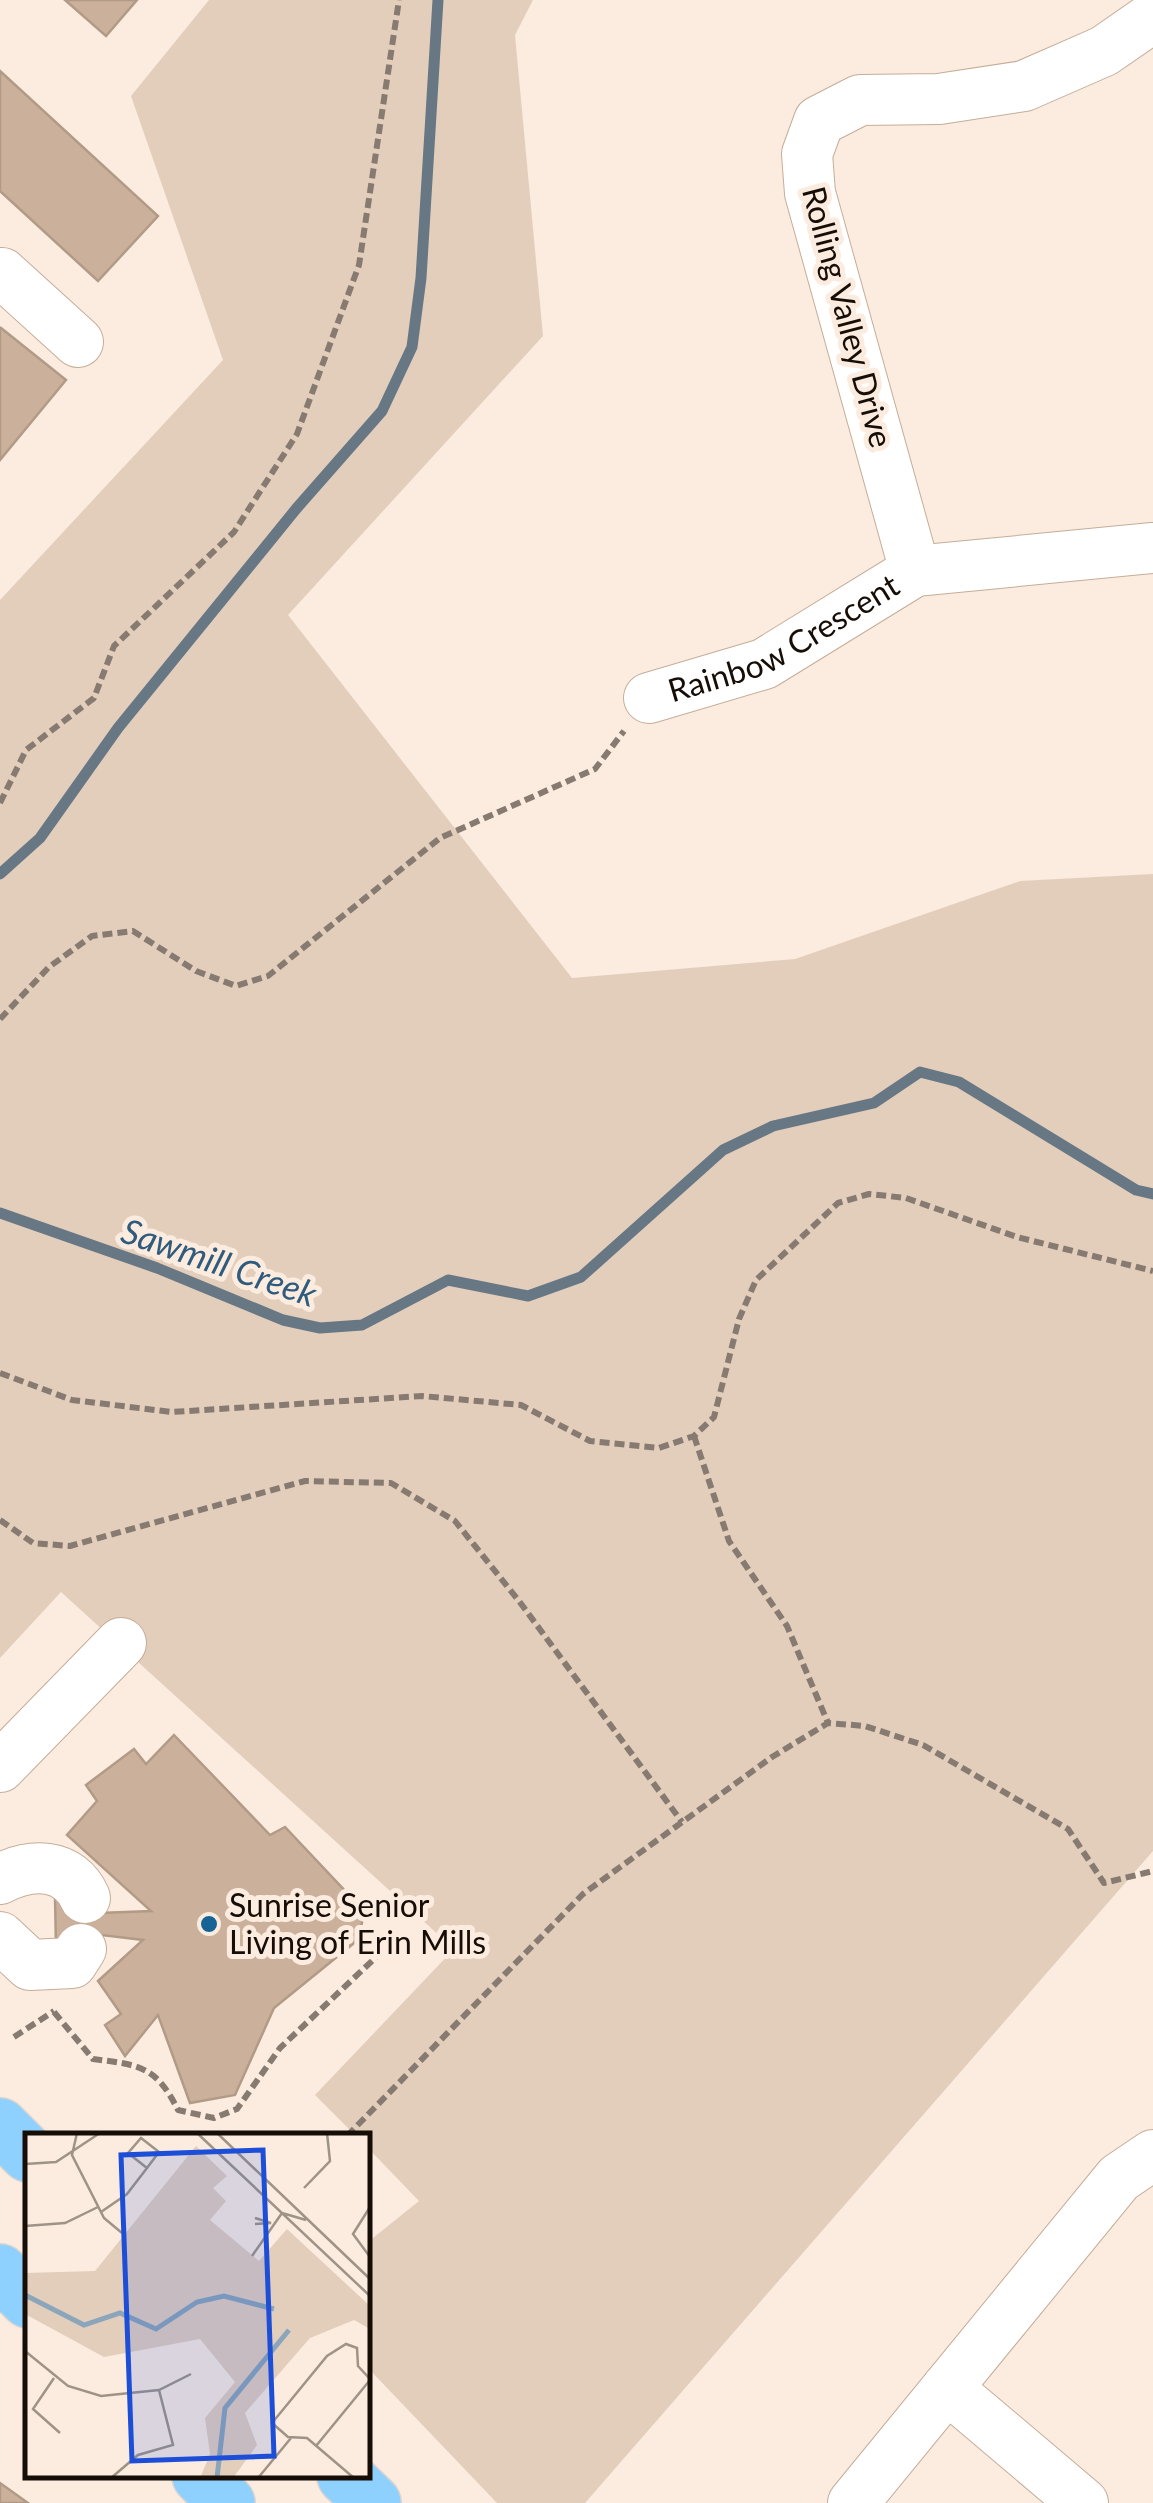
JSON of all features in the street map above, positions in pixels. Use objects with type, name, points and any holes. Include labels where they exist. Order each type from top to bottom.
[{"type":"main road","points":[[0,2126],[25,2151]]},
{"type":"main road","points":[[0,2272],[25,2297]]},
{"type":"main road","points":[[202,2478],[228,2503]]},
{"type":"main road","points":[[346,2478],[372,2503]]},
{"type":"street","name":"Rolling Valley Drive","points":[[915,570],[810,193],[806,154],[819,121],[860,100],[938,99],[1024,86],[1104,51],[1153,17]]},
{"type":"street","points":[[1,273],[78,342]]},
{"type":"street","name":"Rainbow Crescent","points":[[649,698],[764,664],[915,570],[1153,548]]},
{"type":"street","points":[[0,1767],[122,1643]]},
{"type":"street","points":[[0,1878],[20,1868],[62,1870],[78,1883],[85,1898]]},
{"type":"street","points":[[0,1937],[30,1964],[72,1963],[81,1949]]},
{"type":"street","points":[[853,2503],[1119,2178],[1153,2155]]},
{"type":"street","points":[[947,2388],[1082,2503]]},
{"type":"path","points":[[0,802],[26,750],[94,698],[114,646],[234,532],[297,434],[359,266],[398,0]]},
{"type":"path","points":[[0,1018],[49,967],[92,936],[133,931],[196,971],[236,986],[268,976],[440,838],[594,769],[649,698]]},
{"type":"path","points":[[0,1373],[72,1400],[172,1412],[422,1396],[522,1405],[590,1442],[658,1448],[694,1436],[714,1417],[740,1319],[756,1280],[838,1203],[869,1194],[906,1198],[1018,1237],[1153,1271]]},
{"type":"path","points":[[694,1436],[730,1541],[786,1626],[828,1723]]},
{"type":"path","points":[[0,1520],[33,1543],[70,1546],[305,1481],[391,1482],[455,1521],[682,1822]]},
{"type":"path","points":[[350,2133],[582,1894],[772,1757],[828,1723],[865,1726],[923,1745],[1068,1830],[1104,1883],[1153,1871]]},
{"type":"path","points":[[54,2012],[93,2059],[141,2065],[166,2084],[178,2110],[214,2118],[237,2109],[280,2048],[392,1942]]},
{"type":"shaded area","points":[[209,0],[533,0],[515,35],[543,336],[288,615],[572,978],[795,959],[1020,881],[1153,874],[1153,1851],[585,2503],[497,2503],[370,2370],[370,2240],[419,2201],[370,2150],[370,2133],[353,2133],[315,2095],[454,1949],[61,1592],[0,1658],[0,600],[223,360],[131,96]]},
{"type":"building","points":[[65,0],[137,0],[106,36]]},
{"type":"building","points":[[0,71],[158,216],[98,281],[0,191]]},
{"type":"building","points":[[0,330],[66,380],[0,460]]},
{"type":"building","name":"Sunrise Senior Living of Erin Mills","points":[[174,1735],[270,1835],[285,1827],[364,1911],[359,1939],[274,2008],[235,2095],[190,2103],[158,2015],[125,2056],[105,2025],[121,2014],[98,1981],[143,1940],[102,1935],[96,1949],[56,1948],[55,1897],[99,1913],[151,1911],[67,1835],[97,1801],[86,1785],[134,1749],[146,1764]]},
{"type":"building","points":[[0,2483],[28,2503],[0,2503]]},
{"type":"waterway","points":[[0,874],[40,838],[118,728],[296,509],[382,411],[412,347],[421,278],[438,0]]},
{"type":"waterway","name":"Sawmill Creek","points":[[0,1213],[157,1268],[283,1320],[320,1328],[362,1325],[448,1280],[528,1296],[581,1277],[723,1150],[773,1126],[874,1103],[920,1072],[959,1082],[1136,1190],[1153,1194]]},
{"type":"place","name":"Sunrise Senior Living of Erin Mills","points":[[209,1924]]}]
